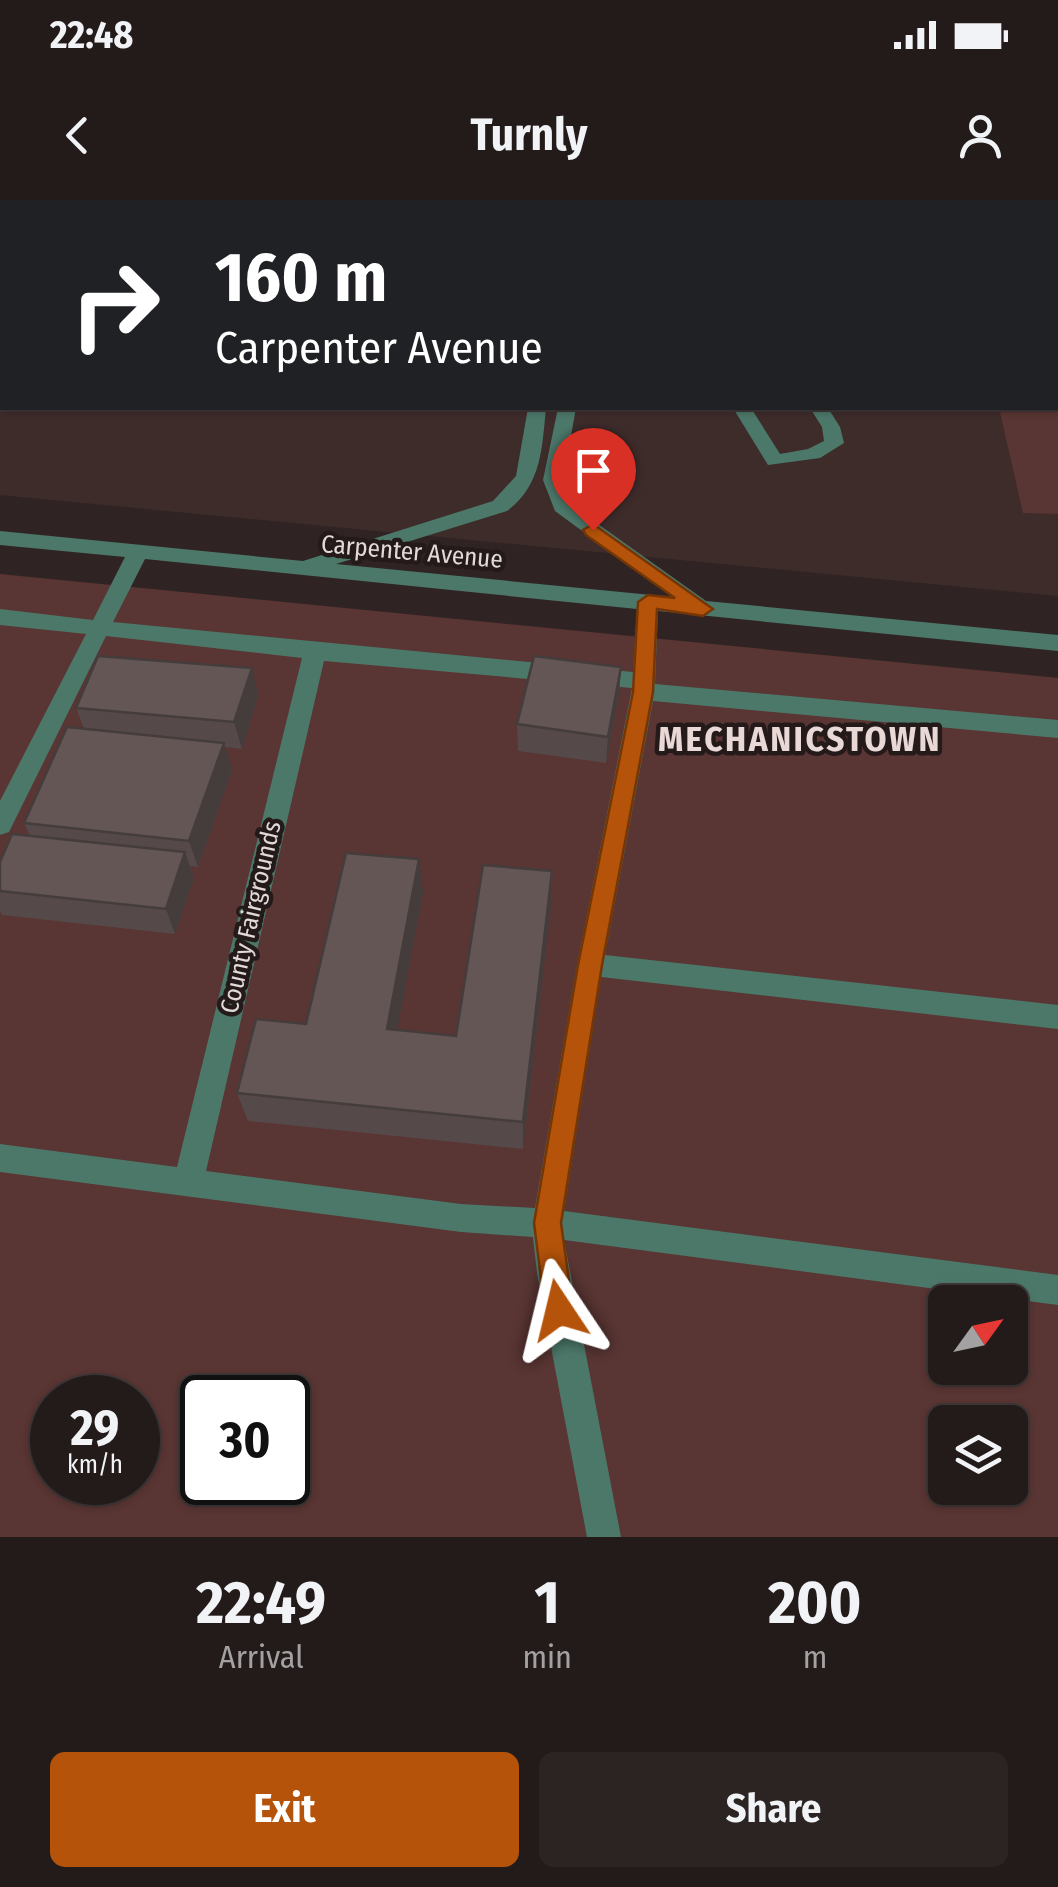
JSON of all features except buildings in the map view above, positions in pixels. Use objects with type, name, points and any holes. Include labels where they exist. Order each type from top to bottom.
[{"type":"street","points":[[301,568],[500,506],[517,497],[526,480],[537,410]]},
{"type":"street","points":[[568,410],[554,487],[565,511],[703,609]]},
{"type":"street","points":[[743,410],[774,461],[812,454],[834,443],[832,427],[820,410]]},
{"type":"street","points":[[526,480],[554,487]]},
{"type":"street","name":"Carpenter Avenue","points":[[0,538],[1058,643]]},
{"type":"street","points":[[0,825],[138,552]]},
{"type":"street","points":[[604,1537],[552,1273],[548,1223],[590,965],[643,687],[648,602]]},
{"type":"street","points":[[0,616],[1058,729]]},
{"type":"street","name":"County Fairgrounds","points":[[188,1183],[315,652]]},
{"type":"street","points":[[590,965],[1058,1016]]},
{"type":"street","points":[[0,1158],[461,1218],[548,1223],[1058,1290]]},
{"type":"shaded area","points":[[0,410],[1058,410],[1058,596],[0,495]]},
{"type":"shaded area","points":[[999,410],[1058,410],[1058,514],[1023,513]]},
{"type":"shaded area","points":[[0,574],[1058,678],[1058,1537],[0,1537]]},
{"type":"district","name":"MECHANICSTOWN","points":[[800,739]]},
{"type":"route","points":[[559,1310],[548,1223],[590,965],[643,692],[648,602],[703,609],[593,530]]}]
